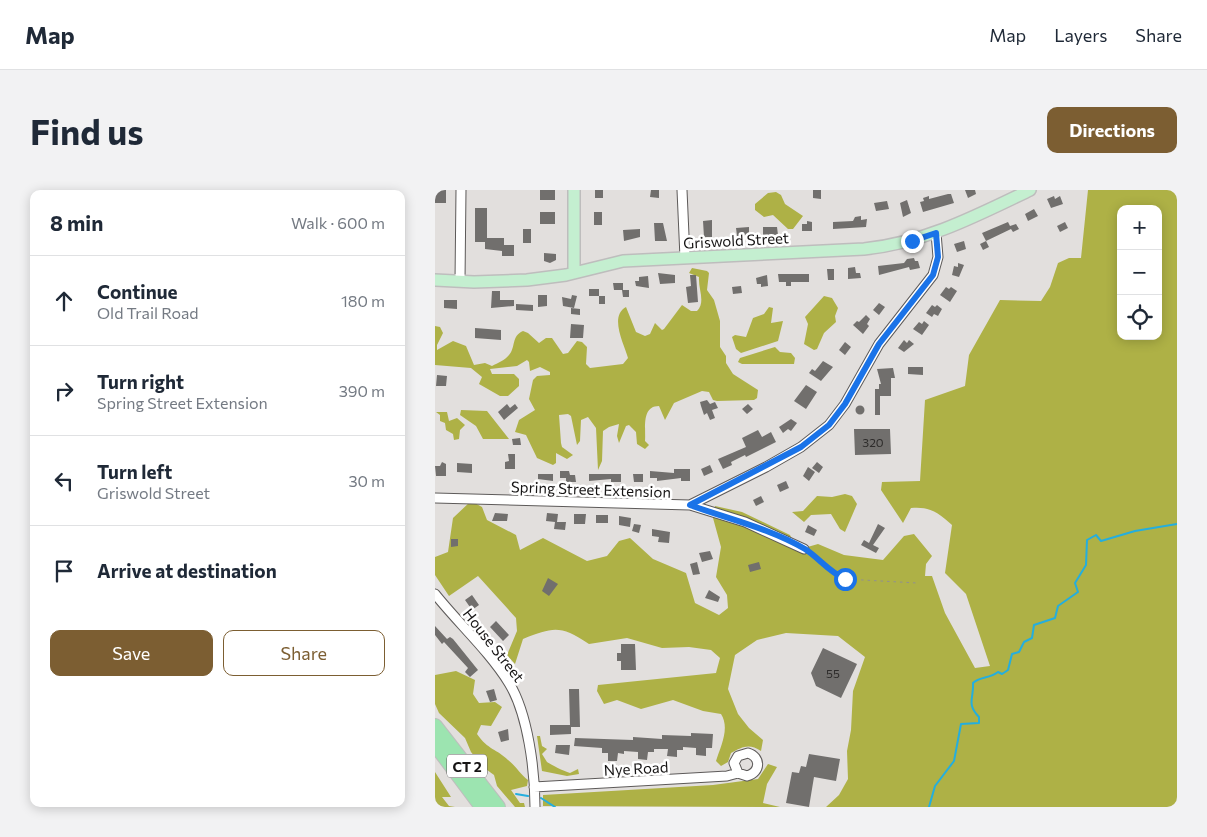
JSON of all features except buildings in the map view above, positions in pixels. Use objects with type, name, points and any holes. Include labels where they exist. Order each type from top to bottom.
[{"type":"highway","name":"CT 2","points":[[435,726],[499,807]]},
{"type":"highway","points":[[435,744],[483,807]]},
{"type":"highway","name":"CT 2","points":[[435,751],[474,807]]},
{"type":"main road","points":[[574,190],[574,273]]},
{"type":"main road","name":"Griswold Street","points":[[435,280],[527,280],[574,273],[616,262],[864,249],[900,244],[936,233],[1030,190]]},
{"type":"street","points":[[460,281],[461,190]]},
{"type":"street","points":[[682,190],[685,258]]},
{"type":"street","name":"Spring Street Extension","points":[[435,498],[690,505],[801,447],[829,425],[845,404],[879,344],[933,275],[938,257],[936,233]]},
{"type":"street","points":[[690,505],[745,522],[804,549]]},
{"type":"street","name":"House Street","points":[[435,594],[495,665],[513,692],[524,724],[534,787],[535,807]]},
{"type":"street","name":"Nye Road","points":[[534,787],[727,776],[738,773]]},
{"type":"path","points":[[804,549],[832,572],[845,579],[917,584]]},
{"type":"shaded area","points":[[1088,190],[1177,190],[1177,807],[826,807],[839,795],[848,779],[847,751],[851,730],[853,691],[865,657],[838,636],[786,633],[757,640],[735,655],[728,689],[738,714],[749,728],[763,740],[761,751],[753,747],[742,748],[731,753],[728,762],[721,766],[716,761],[725,731],[724,719],[721,714],[703,711],[673,700],[641,709],[617,700],[604,704],[597,691],[598,685],[716,673],[720,658],[711,650],[689,647],[662,648],[627,638],[589,644],[564,631],[550,630],[523,639],[515,664],[507,655],[517,631],[516,618],[478,576],[449,596],[435,575],[435,557],[448,552],[453,518],[471,501],[482,507],[487,520],[516,535],[520,550],[543,538],[587,561],[607,556],[619,541],[630,538],[653,559],[686,573],[695,603],[719,615],[728,608],[727,595],[716,577],[721,547],[713,518],[715,506],[742,512],[790,535],[797,550],[818,544],[844,555],[883,560],[904,536],[914,534],[932,556],[926,564],[925,576],[932,576],[945,613],[975,668],[990,666],[966,594],[945,573],[952,525],[933,511],[923,508],[911,508],[903,523],[881,490],[882,482],[920,481],[925,400],[965,386],[969,355],[1000,300],[1041,301],[1050,287],[1058,263],[1069,258],[1081,258]]},
{"type":"shaded area","points":[[776,192],[781,195],[785,204],[803,216],[793,229],[788,229],[773,215],[764,217],[755,210],[755,204],[768,193]]},
{"type":"shaded area","points":[[692,268],[709,273],[707,290],[714,300],[720,321],[720,347],[726,356],[726,363],[733,374],[758,390],[757,398],[754,400],[717,401],[713,400],[709,392],[702,391],[674,403],[665,420],[659,406],[653,407],[649,410],[646,419],[645,441],[649,445],[645,449],[637,444],[636,432],[629,425],[626,426],[619,443],[617,436],[619,424],[609,427],[603,431],[602,461],[598,470],[596,428],[588,417],[581,420],[580,441],[577,445],[571,416],[568,414],[559,415],[562,447],[573,455],[567,459],[556,453],[556,463],[553,465],[537,458],[526,435],[515,432],[519,420],[535,410],[529,399],[533,380],[537,376],[550,375],[550,372],[540,367],[530,371],[527,360],[517,366],[490,369],[492,374],[514,374],[519,379],[519,386],[508,396],[500,396],[479,384],[482,377],[471,368],[435,365],[435,326],[440,327],[443,333],[437,345],[437,350],[453,341],[466,346],[474,365],[485,363],[492,366],[503,360],[511,352],[519,333],[523,331],[539,343],[546,338],[552,338],[563,354],[568,353],[577,341],[582,342],[587,347],[586,364],[590,368],[623,364],[628,358],[619,331],[618,323],[621,311],[626,307],[636,332],[645,336],[650,334],[655,323],[662,330],[664,329],[682,305],[691,311],[697,311],[701,304],[699,277],[689,273]]},
{"type":"shaded area","points":[[824,296],[832,298],[838,308],[835,316],[836,322],[824,333],[817,349],[814,350],[804,344],[808,324],[805,317]]},
{"type":"shaded area","points":[[769,307],[773,308],[771,323],[783,321],[778,341],[741,353],[736,349],[732,337],[735,335],[746,337],[753,318],[764,314]]},
{"type":"shaded area","points":[[775,347],[780,352],[791,353],[795,358],[794,364],[742,364],[738,362],[740,358]]},
{"type":"shaded area","points":[[461,410],[487,411],[509,439],[483,439],[476,426],[460,415]]},
{"type":"shaded area","points":[[436,412],[447,412],[449,421],[457,418],[465,425],[460,430],[459,439],[454,440],[453,434],[446,430],[445,423],[440,421],[440,415]]},
{"type":"shaded area","points":[[845,494],[852,496],[857,504],[845,532],[840,529],[831,514],[811,515],[804,522],[792,512],[803,511],[817,496],[832,497]]},
{"type":"shaded area","points":[[456,671],[475,680],[473,694],[479,703],[495,702],[502,707],[491,726],[481,725],[477,734],[485,743],[511,762],[528,780],[527,786],[511,790],[520,803],[524,803],[525,807],[515,807],[497,786],[494,775],[483,767],[471,752],[465,738],[439,713],[435,704],[435,675]]},
{"type":"shaded area","points":[[537,736],[540,736],[542,746],[547,749],[542,754],[547,762],[570,773],[578,769],[579,774],[567,776],[542,771]]},
{"type":"shaded area","points":[[768,764],[777,767],[767,784],[763,803],[780,807],[543,806],[543,795],[713,785],[758,779]]},
{"type":"shaded area","points":[[435,772],[451,797],[442,797],[449,806],[455,807],[435,807]]},
{"type":"waterway","points":[[929,807],[935,786],[954,761],[961,724],[979,723],[979,717],[971,701],[973,683],[979,679],[998,672],[1002,674],[1008,670],[1012,654],[1019,652],[1024,642],[1032,638],[1034,625],[1055,618],[1058,606],[1078,592],[1075,583],[1086,565],[1087,540],[1096,535],[1101,541],[1135,531],[1177,524]]},
{"type":"waterway","points":[[516,794],[528,796]]},
{"type":"waterway","points":[[541,798],[555,807]]},
{"type":"route","points":[[845,579],[837,576],[804,549],[745,522],[690,505],[766,467],[801,447],[829,425],[845,404],[879,344],[933,275],[938,257],[936,233],[912,241]]}]
